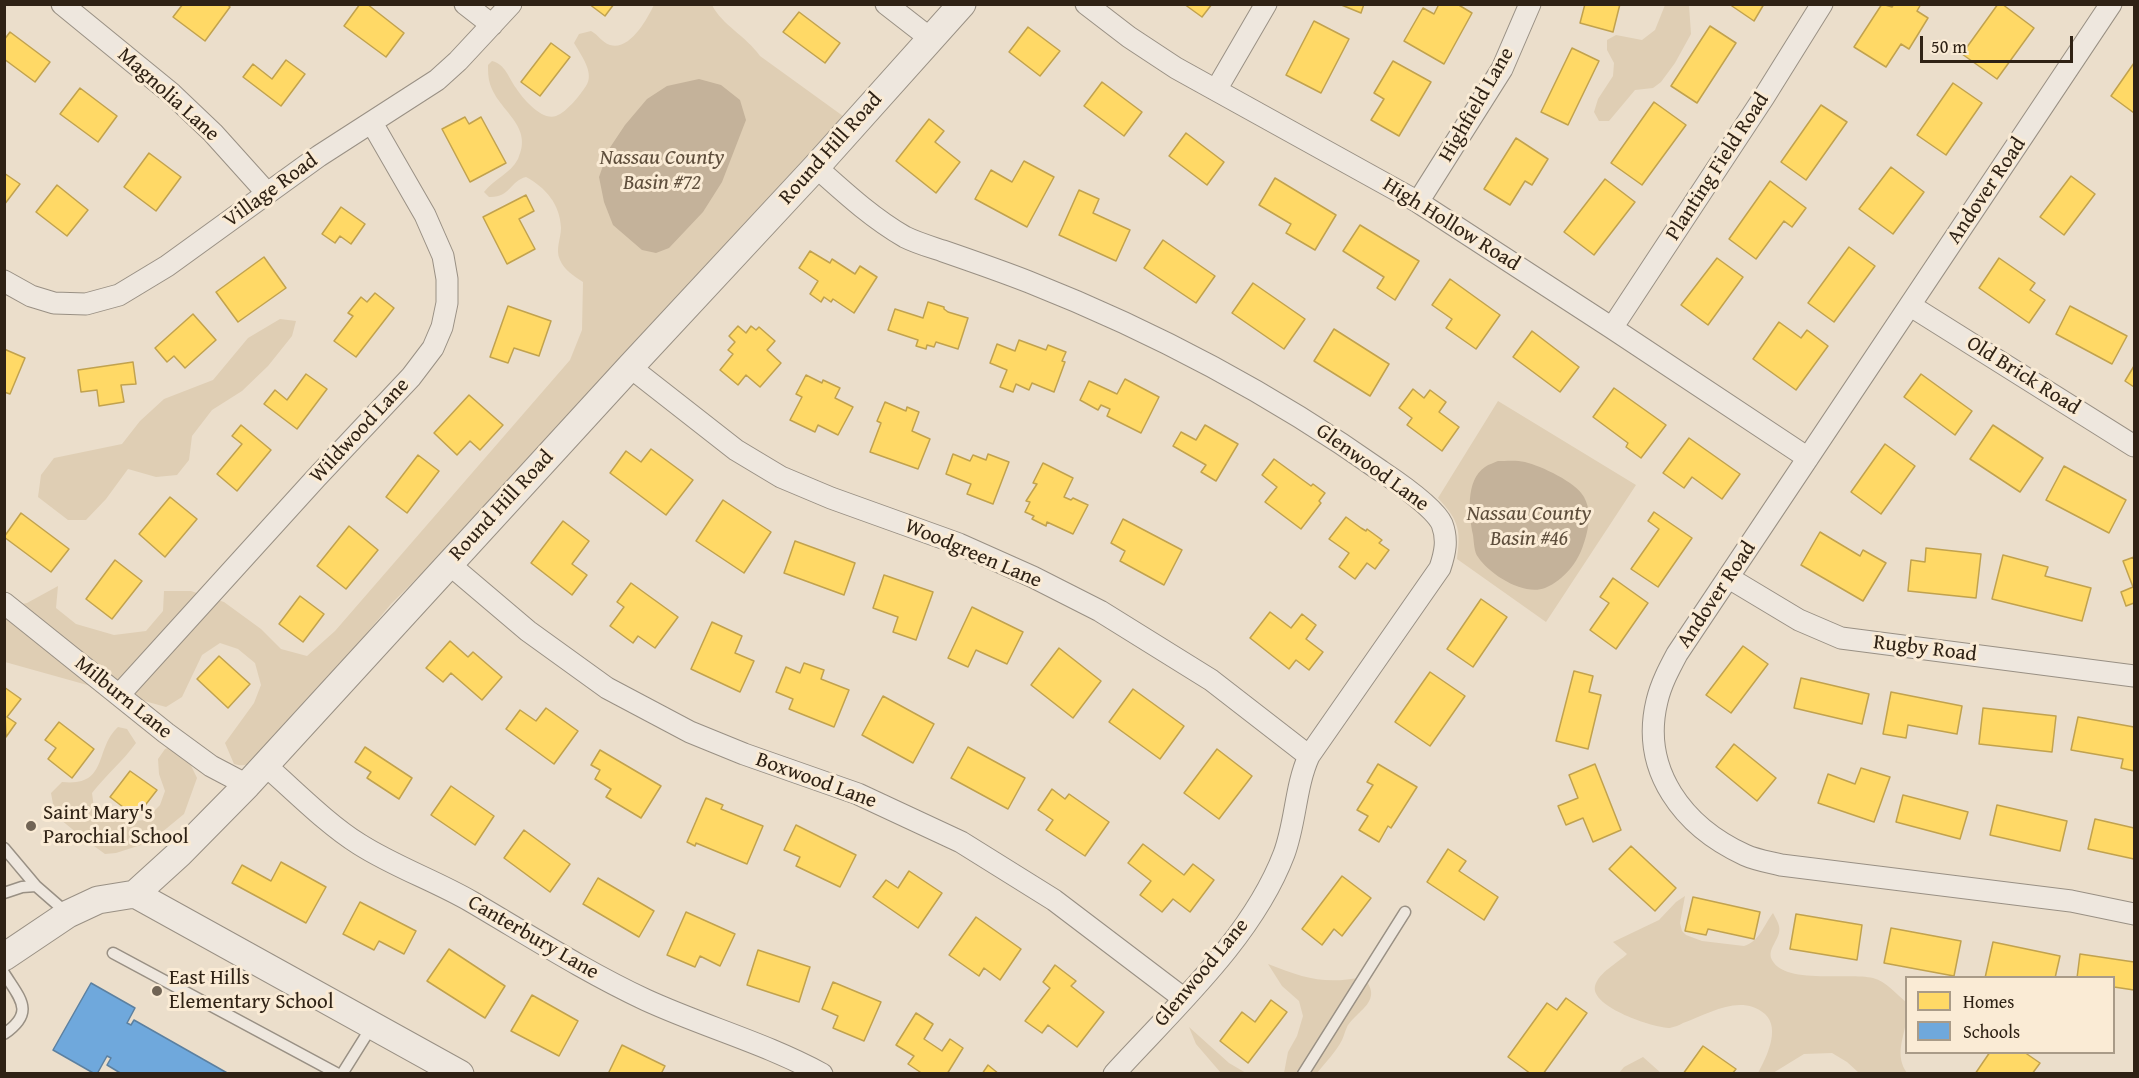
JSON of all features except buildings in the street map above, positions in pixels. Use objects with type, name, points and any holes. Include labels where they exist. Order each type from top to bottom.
[{"type":"street","name":"Magnolia Lane","points":[[62,4],[172,94],[213,133],[267,193]]},
{"type":"street","points":[[465,4],[492,25]]},
{"type":"street","name":"Village Road","points":[[4,281],[31,296],[54,303],[86,304],[119,295],[167,266],[319,156],[437,80],[511,4]]},
{"type":"street","points":[[886,4],[931,39]]},
{"type":"street","name":"Round Hill Road","points":[[135,894],[248,785],[816,167],[962,4]]},
{"type":"street","name":"High Hollow Road","points":[[1086,4],[1128,37],[1166,62],[1418,202],[1808,459]]},
{"type":"street","points":[[1216,90],[1266,4]]},
{"type":"street","name":"Highfield Lane","points":[[1418,202],[1503,69],[1530,4]]},
{"type":"street","name":"Planting Field Road","points":[[1612,328],[1764,97],[1822,4]]},
{"type":"street","name":"Andover Road","points":[[2111,4],[1677,654],[1657,700],[1653,728],[1656,758],[1673,798],[1693,821],[1722,843],[1748,856],[1781,865],[2071,901],[2134,914]]},
{"type":"street","name":"Wildwood Lane","points":[[119,694],[411,377],[433,348],[442,327],[447,303],[447,279],[443,256],[424,215],[372,123]]},
{"type":"street","name":"Glenwood Lane","points":[[816,167],[867,211],[907,238],[1026,281],[1092,308],[1232,376],[1340,442],[1398,483],[1434,513],[1442,523],[1446,549],[1440,568],[1309,756],[1285,852],[1272,882],[1247,922],[1221,956],[1114,1074]]},
{"type":"street","name":"Old Brick Road","points":[[1911,306],[2134,446]]},
{"type":"street","name":"Woodgreen Lane","points":[[630,367],[736,450],[781,477],[831,498],[959,544],[1033,576],[1100,611],[1211,680],[1309,756]]},
{"type":"street","name":"Boxwood Lane","points":[[449,564],[528,631],[607,688],[690,732],[744,754],[858,794],[961,842],[1054,900],[1183,998]]},
{"type":"street","name":"Rugby Road","points":[[1729,578],[1799,620],[1841,638],[2134,676]]},
{"type":"street","name":"Milburn Lane","points":[[4,603],[166,733],[211,766],[248,785]]},
{"type":"street","name":"Canterbury Lane","points":[[266,765],[348,836],[370,851],[469,900],[578,965],[646,1000],[709,1027],[754,1041],[822,1074]]},
{"type":"street","points":[[4,957],[68,914],[98,900],[135,894],[372,1025],[449,1071]]},
{"type":"lane","points":[[4,848],[36,886],[68,914]]},
{"type":"lane","points":[[4,893],[22,887],[36,886]]},
{"type":"lane","points":[[1303,1074],[1405,912]]},
{"type":"lane","points":[[113,953],[340,1074],[372,1025]]},
{"type":"lane","points":[[4,973],[20,999],[23,1009],[22,1017],[17,1024],[4,1034]]},
{"type":"shaded area","points":[[654,5],[712,5],[722,19],[760,56],[854,124],[630,367],[391,604],[272,747],[250,764],[234,764],[225,743],[254,703],[261,685],[255,663],[238,649],[220,643],[202,655],[182,697],[166,707],[5,662],[4,608],[27,603],[58,586],[56,608],[76,624],[114,635],[146,631],[163,611],[164,591],[191,591],[224,602],[261,629],[281,649],[307,656],[335,631],[570,360],[582,330],[583,282],[567,270],[560,260],[558,252],[560,219],[551,198],[540,186],[526,177],[496,197],[489,197],[484,192],[515,164],[522,147],[519,128],[494,94],[488,77],[488,65],[492,61],[501,65],[519,93],[533,108],[545,115],[556,116],[573,103],[588,81],[586,64],[574,43],[579,34],[591,31],[604,42],[617,46],[631,39]]},
{"type":"shaded area","points":[[1665,5],[1689,5],[1691,34],[1675,63],[1661,82],[1653,88],[1635,90],[1609,121],[1599,121],[1594,112],[1598,99],[1613,76],[1614,63],[1607,50],[1607,40],[1616,35],[1642,40],[1655,30]]},
{"type":"shaded area","points":[[280,319],[296,321],[292,336],[268,366],[242,391],[212,410],[192,436],[189,460],[177,475],[156,477],[128,469],[106,499],[86,520],[68,520],[38,497],[41,475],[54,458],[122,444],[140,421],[164,399],[213,380],[248,338]]},
{"type":"shaded area","points":[[1498,401],[1636,485],[1546,622],[1457,559],[1459,540],[1457,526],[1438,498]]},
{"type":"shaded area","points":[[118,727],[127,729],[136,743],[92,793],[94,808],[106,817],[122,822],[145,820],[160,805],[165,791],[159,774],[158,759],[165,749],[174,746],[186,755],[197,778],[184,814],[150,842],[116,853],[105,854],[55,815],[51,793],[62,782],[77,782],[87,779],[94,773],[111,736]]},
{"type":"shaded area","points":[[1685,896],[1680,923],[1686,935],[1702,941],[1744,946],[1758,937],[1773,913],[1779,924],[1779,931],[1771,956],[1779,968],[1803,975],[1873,978],[1887,985],[1905,1001],[1901,1060],[1907,1073],[1859,1073],[1832,1053],[1804,1054],[1773,1073],[1758,1073],[1770,1044],[1772,1027],[1765,1014],[1745,1005],[1724,1007],[1670,1028],[1638,1020],[1612,1009],[1596,994],[1595,986],[1605,972],[1627,954],[1613,942],[1659,920]]},
{"type":"shaded area","points":[[1268,964],[1314,979],[1337,980],[1363,977],[1369,985],[1371,993],[1367,1005],[1351,1021],[1340,1044],[1317,1073],[1284,1073],[1288,1052],[1297,1036],[1303,1016],[1299,1001],[1282,986]]},
{"type":"shaded area","points":[[1189,1027],[1229,1063],[1246,1073],[1221,1073],[1196,1044]]},
{"type":"shaded area","points":[[1643,1057],[1661,1073],[1619,1073],[1624,1067]]},
{"type":"water","name":"Nassau County Basin #72","points":[[699,79],[721,85],[740,100],[746,120],[722,182],[703,212],[669,248],[656,253],[642,250],[613,225],[604,202],[599,177],[609,149],[647,99],[667,86]]},
{"type":"water","name":"Nassau County Basin #46","points":[[1498,461],[1522,461],[1549,471],[1574,486],[1586,501],[1589,523],[1579,556],[1565,575],[1545,588],[1527,589],[1508,582],[1483,564],[1476,552],[1470,518],[1471,489],[1479,473]]},
{"type":"place","name":"Saint Mary's Parochial School","points":[[31,826]]},
{"type":"place","name":"East Hills Elementary School","points":[[157,991]]}]
